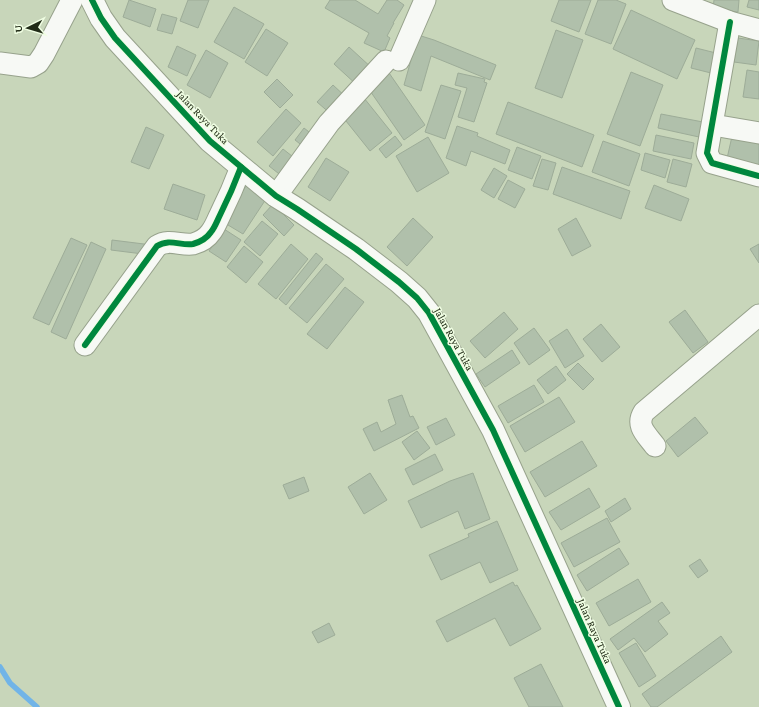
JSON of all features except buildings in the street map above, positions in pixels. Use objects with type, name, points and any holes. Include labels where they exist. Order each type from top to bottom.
[{"type":"street","points":[[0,63],[31,67],[38,63],[72,0]]},
{"type":"street","name":"Jalan Raya Tuka","points":[[92,0],[101,18],[115,38],[210,141],[276,196],[356,249],[399,282],[417,298],[429,313],[493,430],[619,707]]},
{"type":"street","points":[[276,196],[330,123],[393,60],[425,0]]},
{"type":"street","points":[[673,0],[730,22],[759,30]]},
{"type":"street","points":[[730,22],[707,154],[712,163],[759,176]]},
{"type":"street","points":[[712,124],[759,133]]},
{"type":"street","points":[[85,345],[157,246],[167,242],[194,244],[212,232],[231,193],[241,167]]},
{"type":"street","points":[[656,446],[642,427],[640,419],[644,412],[759,315]]},
{"type":"waterway","points":[[0,667],[10,683],[37,707]]},
{"type":"cycle path","points":[[92,0],[101,18],[115,38],[210,141],[276,196],[356,249],[399,282],[417,298],[429,313],[493,430],[619,707]]},
{"type":"cycle path","points":[[730,22],[707,153],[712,163],[759,176]]},
{"type":"cycle path","points":[[85,345],[157,246],[170,242],[193,244],[203,240],[209,234],[215,226],[226,203],[241,167]]}]
